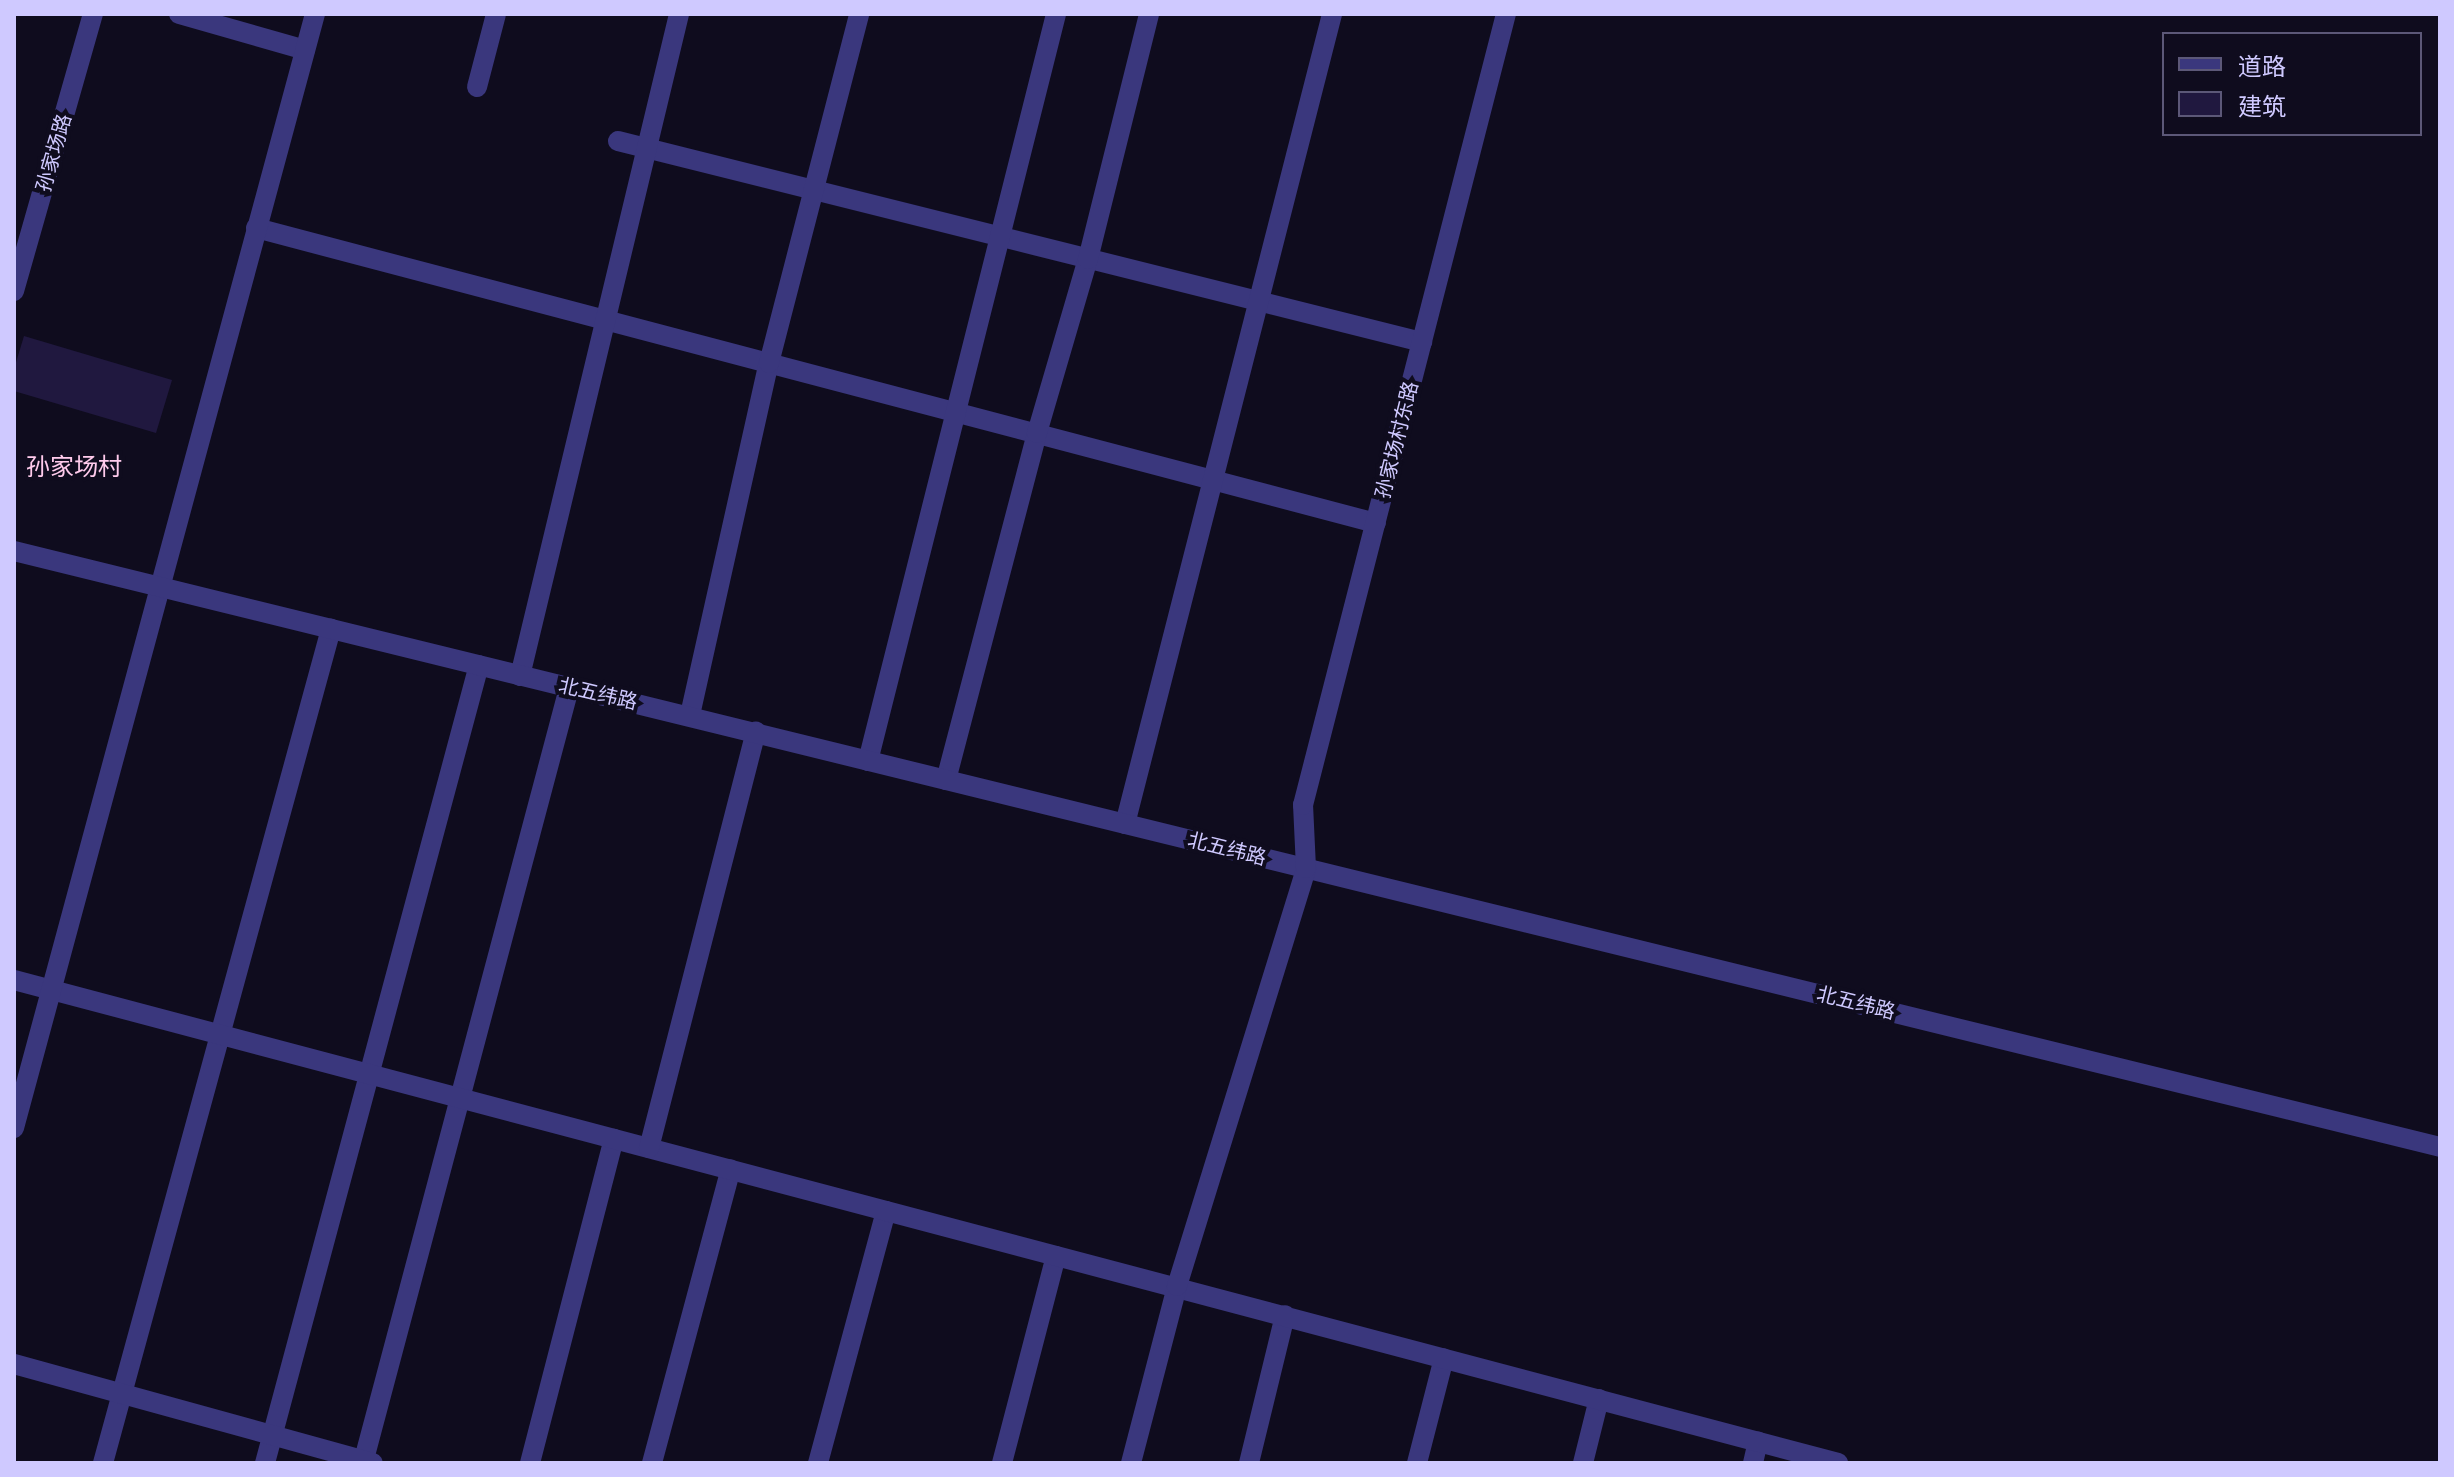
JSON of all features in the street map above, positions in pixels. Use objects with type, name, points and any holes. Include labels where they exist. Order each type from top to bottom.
[{"type":"street","name":"孙家场路","points":[[14,291],[93,14]]},
{"type":"street","points":[[179,14],[305,50]]},
{"type":"street","points":[[14,1128],[315,14]]},
{"type":"street","points":[[477,87],[496,14]]},
{"type":"street","points":[[520,676],[603,319],[679,14]]},
{"type":"street","points":[[690,715],[769,363],[859,14]]},
{"type":"street","points":[[868,761],[1056,14]]},
{"type":"street","points":[[946,780],[1037,433],[1088,259],[1149,14]]},
{"type":"street","points":[[1125,824],[1332,14]]},
{"type":"street","name":"孙家场村东路","points":[[1131,1463],[1177,1286],[1306,868],[1303,805],[1506,14]]},
{"type":"street","points":[[618,141],[1422,342]]},
{"type":"street","points":[[256,228],[1376,523]]},
{"type":"street","name":"北五纬路","points":[[14,551],[2440,1147]]},
{"type":"street","points":[[103,1463],[331,629]]},
{"type":"street","points":[[265,1463],[479,665]]},
{"type":"street","points":[[14,1364],[366,1462],[569,688]]},
{"type":"street","points":[[649,1148],[756,732]]},
{"type":"street","points":[[14,980],[1838,1463]]},
{"type":"street","points":[[530,1463],[614,1139]]},
{"type":"street","points":[[652,1463],[731,1169]]},
{"type":"street","points":[[818,1463],[886,1211]]},
{"type":"street","points":[[1002,1463],[1056,1256]]},
{"type":"street","points":[[1249,1463],[1285,1315]]},
{"type":"street","points":[[1417,1463],[1444,1358]]},
{"type":"street","points":[[1583,1463],[1599,1399]]},
{"type":"street","points":[[1753,1463],[1758,1442]]},
{"type":"building","points":[[24,336],[172,380],[156,433],[14,391],[14,369]]},
{"type":"district","name":"孙家场村","points":[[74,468]]}]
